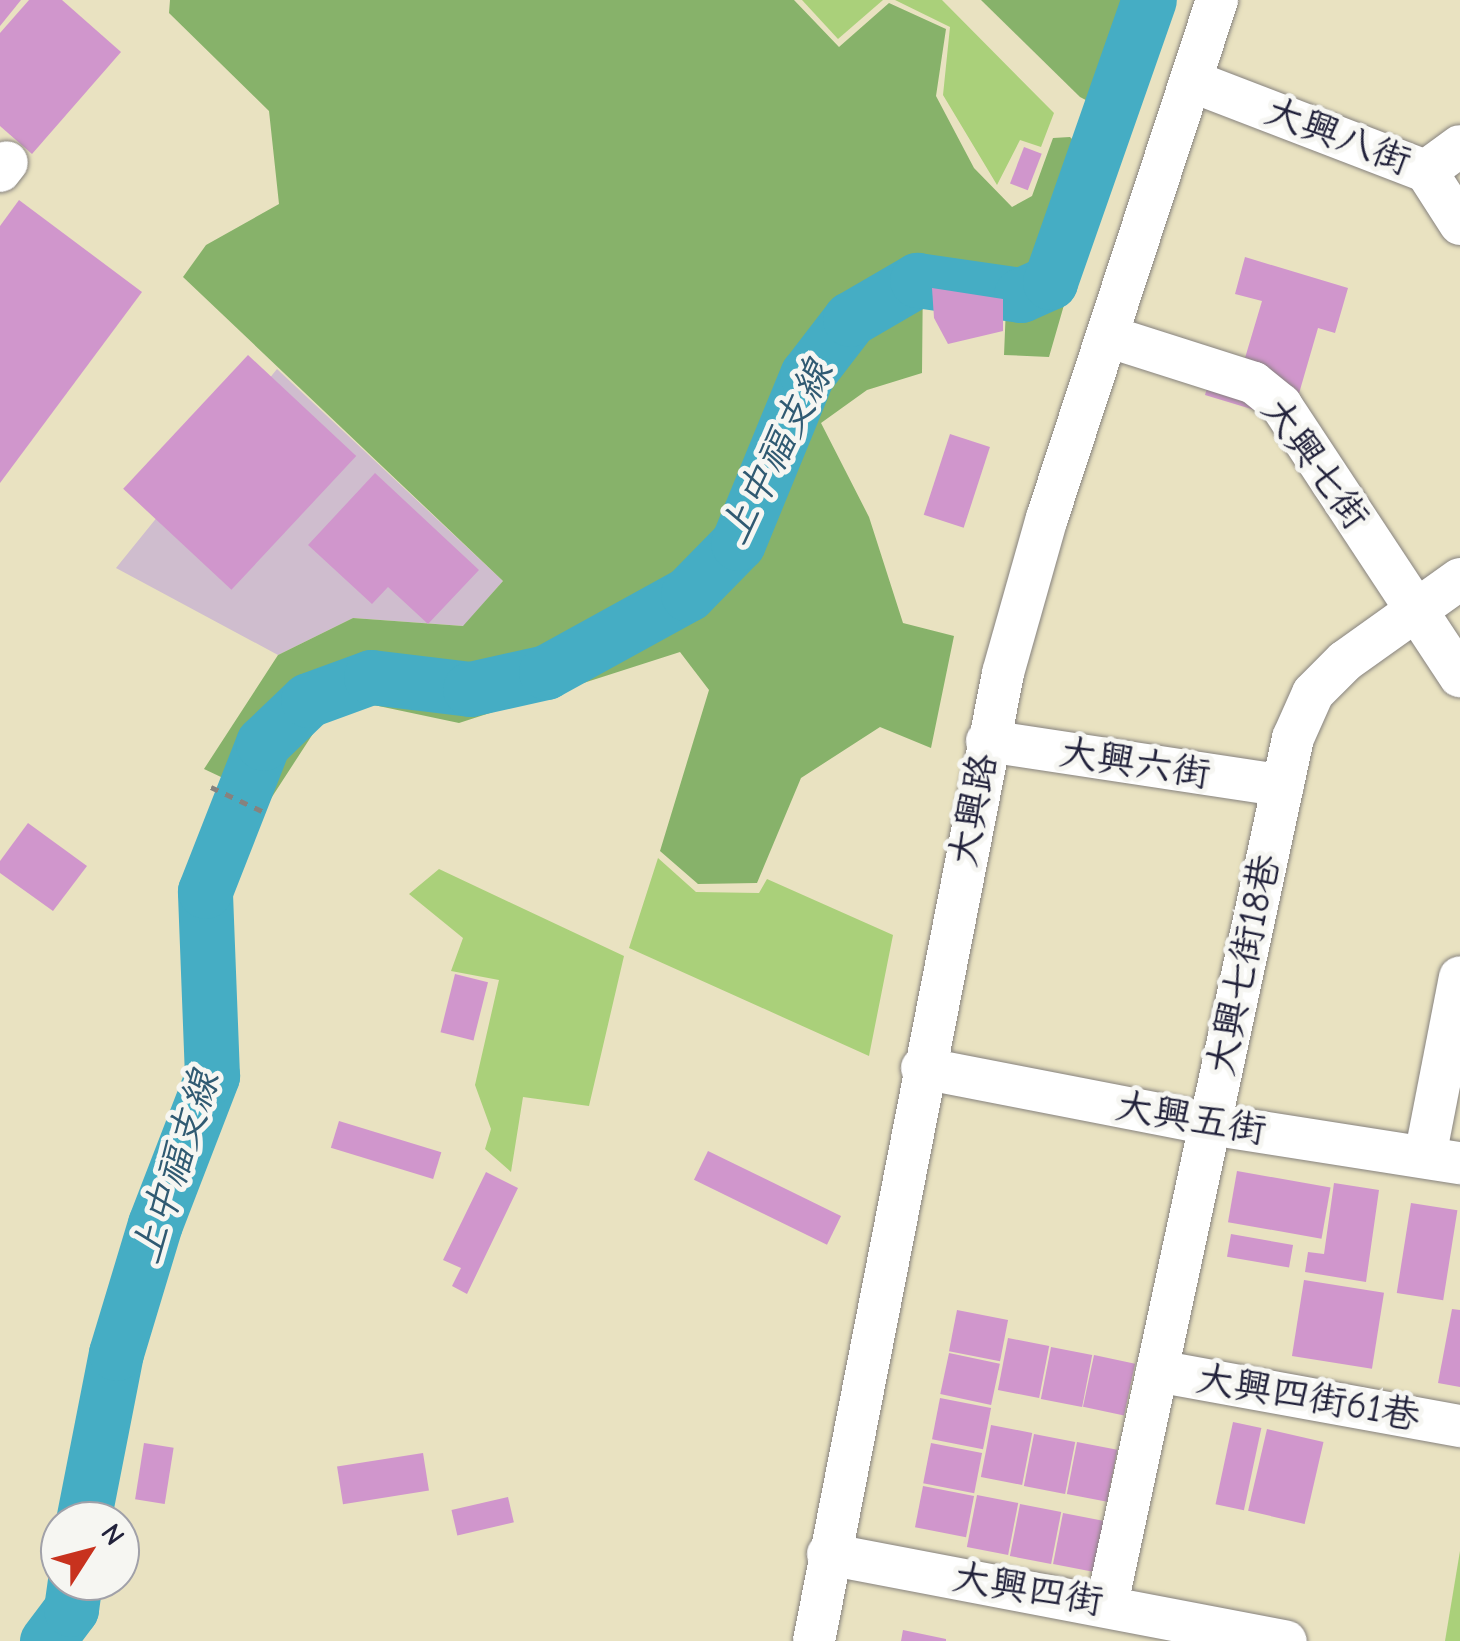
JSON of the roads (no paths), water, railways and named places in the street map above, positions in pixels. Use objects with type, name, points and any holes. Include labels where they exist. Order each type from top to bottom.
[{"type":"street","name":"大興路","points":[[814,1641],[987,741],[1047,518],[1218,0]]},
{"type":"street","name":"大興八街","points":[[1191,81],[1443,158],[1460,224]]},
{"type":"street","name":"大興七街","points":[[1107,336],[1254,383],[1280,405],[1460,676]]},
{"type":"street","name":"大興七街18巷","points":[[1107,1604],[1293,738],[1314,692],[1344,661],[1460,579]]},
{"type":"street","name":"大興六街","points":[[987,741],[1282,786]]},
{"type":"street","points":[[1442,1160],[1460,977]]},
{"type":"street","name":"大興五街","points":[[922,1068],[1210,1124],[1442,1160]]},
{"type":"street","name":"大興四街61巷","points":[[1157,1371],[1460,1426]]},
{"type":"street","name":"大興四街","points":[[828,1554],[1286,1641]]},
{"type":"waterway","name":"上中福支線","points":[[87,1501],[116,1353],[155,1224],[212,1076],[205,891],[263,743],[308,700],[371,677],[470,689],[546,672],[688,594],[738,543],[807,375],[850,319],[917,280],[1021,295],[1050,282],[1149,0]]},
{"type":"waterway","name":"上中福支線","points":[[47,1641],[71,1609],[72,1601]]}]
